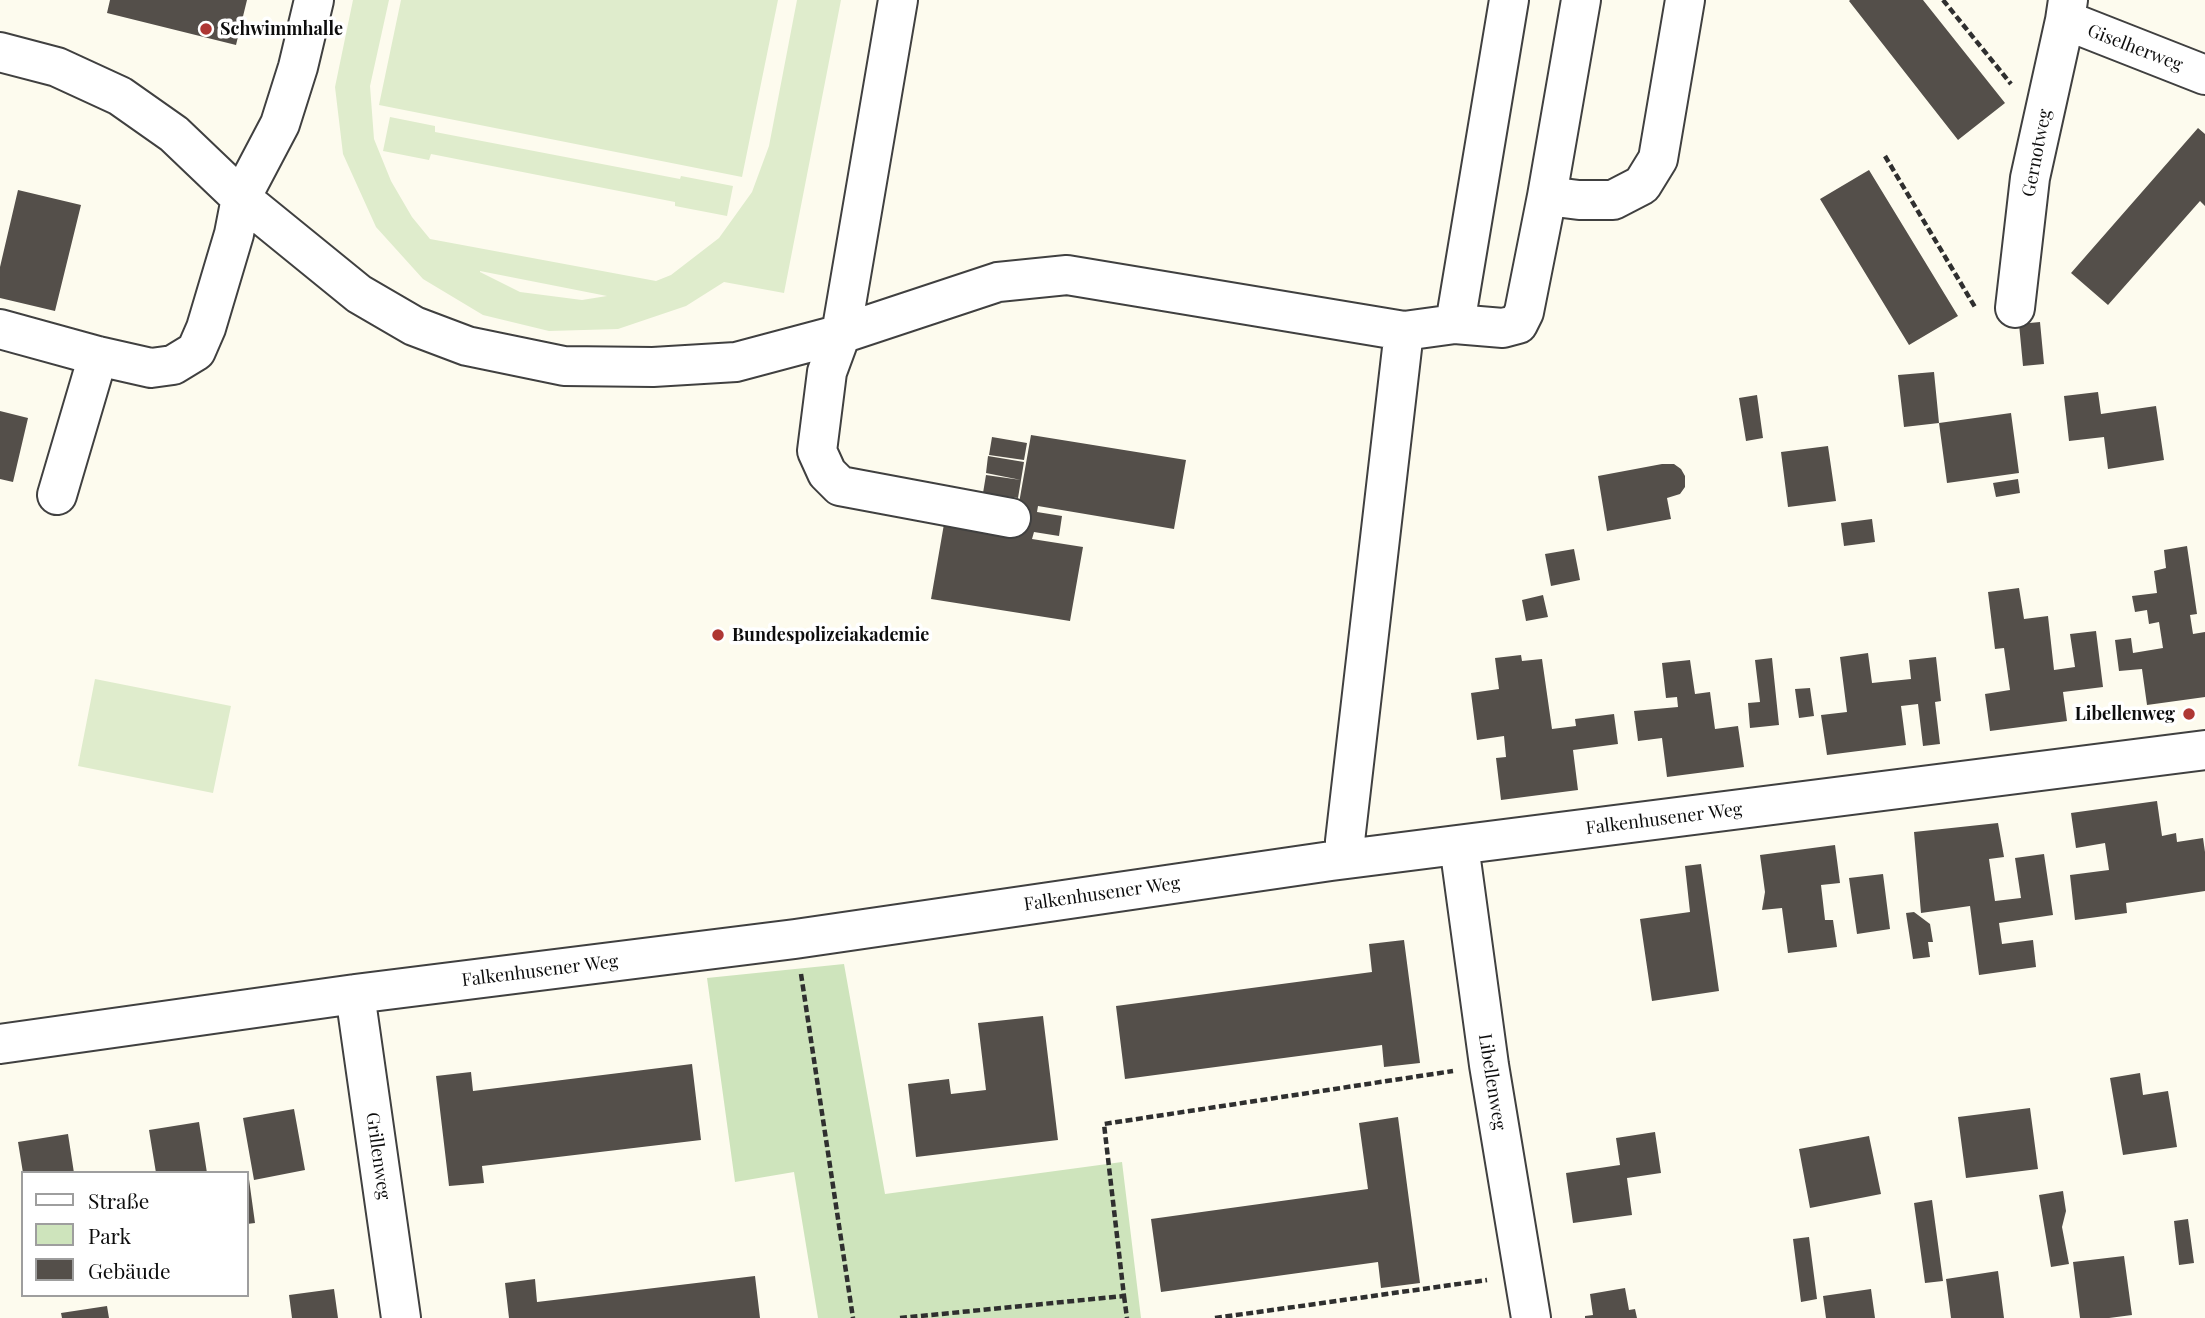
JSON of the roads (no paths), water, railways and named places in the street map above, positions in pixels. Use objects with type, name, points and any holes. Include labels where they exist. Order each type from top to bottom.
[{"type":"street","points":[[0,329],[151,368],[173,365],[195,351],[206,328],[234,234],[241,198],[280,124],[298,67],[314,0]]},
{"type":"street","points":[[898,0],[841,334],[827,372],[817,451],[827,473],[841,486],[1011,518]]},
{"type":"street","points":[[1455,324],[1509,0]]},
{"type":"street","points":[[0,52],[57,67],[120,96],[174,134],[241,198],[359,293],[414,327],[467,346],[564,366],[653,367],[736,362],[841,334],[998,282],[1068,275],[1404,331],[1455,324],[1503,328],[1518,324],[1524,312],[1547,196],[1581,0]]},
{"type":"street","points":[[1547,196],[1613,200],[1642,185],[1658,159],[1685,0]]},
{"type":"street","name":"Giselherweg","points":[[2067,10],[2205,75]]},
{"type":"street","name":"Gernotweg","points":[[2015,308],[2030,178],[2067,10]]},
{"type":"street","points":[[1345,859],[1404,331]]},
{"type":"street","points":[[57,495],[98,356]]},
{"type":"street","name":"Falkenhusener Weg","points":[[0,1044],[355,994],[795,939],[1345,859],[2205,750]]},
{"type":"street","name":"Libellenweg","points":[[1459,845],[1489,1065],[1531,1318]]},
{"type":"street","name":"Grillenweg","points":[[355,994],[401,1318]]},
{"type":"place","name":"Schwimmhalle","points":[[206,29]]},
{"type":"place","name":"Bundespolizeiakademie","points":[[718,635]]},
{"type":"place","name":"Libellenweg","points":[[2189,714]]}]
